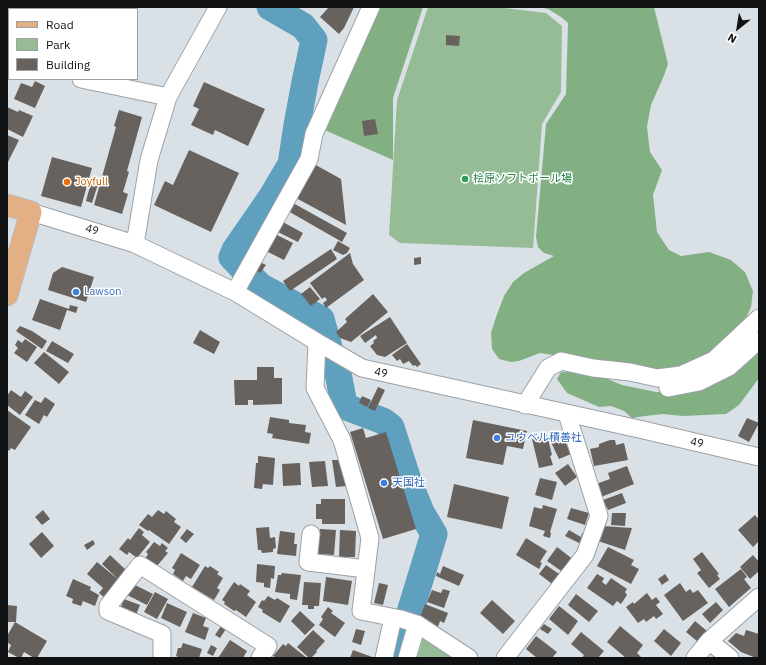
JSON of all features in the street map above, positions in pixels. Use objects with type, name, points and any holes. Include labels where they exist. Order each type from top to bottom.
[{"type":"main road","name":"49","points":[[7,205],[31,212]]},
{"type":"main road","points":[[7,295],[31,212]]},
{"type":"street","points":[[135,244],[149,160],[168,97],[218,7]]},
{"type":"street","points":[[234,292],[309,159],[314,134],[371,7]]},
{"type":"street","points":[[86,80],[168,97]]},
{"type":"street","name":"49","points":[[31,212],[135,244],[234,292],[362,368],[759,457]]},
{"type":"street","points":[[525,405],[548,368],[561,361],[593,368],[630,372],[657,378],[681,375],[714,360],[759,318]]},
{"type":"street","points":[[593,368],[634,382],[666,388],[699,382],[730,367],[759,340]]},
{"type":"street","points":[[318,343],[315,388],[342,440],[370,538],[361,611],[404,620],[470,658]]},
{"type":"street","points":[[505,658],[585,555],[598,516],[567,414]]},
{"type":"street","points":[[311,534],[308,562],[366,569]]},
{"type":"street","points":[[162,658],[162,634],[108,611],[108,606],[140,565],[268,646],[260,658]]},
{"type":"street","points":[[695,658],[709,640],[759,598]]},
{"type":"street","points":[[384,658],[404,620]]},
{"type":"street","points":[[404,620],[407,658]]},
{"type":"street","points":[[709,640],[730,658]]},
{"type":"green space","points":[[378,7],[423,7],[393,98],[393,160],[320,128]]},
{"type":"green space","name":"桧原ソフトボール場","points":[[428,7],[496,7],[546,13],[562,26],[561,92],[542,124],[533,248],[400,243],[389,235],[397,100]]},
{"type":"green space","points":[[539,7],[654,7],[668,64],[651,105],[647,127],[650,152],[662,170],[653,195],[657,232],[669,250],[681,256],[709,252],[731,260],[745,272],[753,291],[751,307],[742,327],[723,345],[691,366],[666,371],[540,353],[519,361],[511,362],[499,359],[492,349],[491,333],[496,317],[504,296],[513,282],[524,273],[554,256],[544,253],[538,247],[536,237],[546,124],[566,94],[568,23],[548,9]]},
{"type":"green space","points":[[759,349],[759,378],[739,405],[726,414],[683,416],[663,414],[632,418],[624,411],[611,406],[599,407],[567,393],[557,379],[561,372],[583,372],[596,374],[622,385],[656,392],[680,392]]},
{"type":"green space","points":[[423,638],[454,658],[417,658]]},
{"type":"building","points":[[329,7],[354,7],[344,28],[339,34],[320,17]]},
{"type":"building","points":[[446,35],[460,36],[459,46],[446,45]]},
{"type":"building","points":[[35,81],[45,86],[35,108],[14,99],[21,83],[32,87]]},
{"type":"building","points":[[204,82],[265,109],[248,146],[215,130],[213,135],[191,125],[199,109],[193,106]]},
{"type":"building","points":[[7,107],[33,116],[23,137],[7,129]]},
{"type":"building","points":[[119,110],[142,117],[127,171],[129,172],[123,192],[128,194],[122,214],[94,205],[116,127],[114,126]]},
{"type":"building","points":[[375,119],[378,134],[364,136],[362,121]]},
{"type":"building","points":[[7,135],[19,140],[7,164]]},
{"type":"building","points":[[189,150],[239,173],[211,232],[154,205],[165,181],[173,185]]},
{"type":"building","name":"Joyfull","points":[[52,157],[92,168],[81,207],[41,196]]},
{"type":"building","points":[[314,164],[341,179],[346,225],[296,198]]},
{"type":"building","points":[[92,179],[99,181],[92,203],[86,201]]},
{"type":"building","points":[[293,203],[347,233],[342,242],[288,211]]},
{"type":"building","points":[[281,221],[303,233],[298,242],[276,231]]},
{"type":"building","points":[[275,234],[293,243],[284,260],[266,251]]},
{"type":"building","points":[[338,241],[350,248],[347,253],[343,255],[333,250]]},
{"type":"building","points":[[331,249],[337,259],[290,291],[283,281]]},
{"type":"building","points":[[350,253],[353,264],[364,280],[326,308],[323,303],[327,300],[325,297],[322,299],[310,283]]},
{"type":"building","points":[[421,257],[421,264],[414,265],[414,258]]},
{"type":"building","points":[[260,262],[266,265],[260,273],[255,270]]},
{"type":"building","points":[[62,267],[94,277],[86,302],[48,290],[53,273]]},
{"type":"building","points":[[310,287],[320,299],[311,306],[301,294]]},
{"type":"building","points":[[373,294],[388,312],[351,342],[340,338],[336,332],[347,322],[345,319]]},
{"type":"building","points":[[40,299],[69,309],[70,305],[78,307],[76,313],[67,310],[60,330],[32,320]]},
{"type":"building","points":[[390,317],[407,343],[385,357],[377,355],[370,346],[377,338],[376,335],[365,343],[360,336]]},
{"type":"building","points":[[20,326],[32,331],[47,341],[42,349],[16,331]]},
{"type":"building","points":[[200,330],[220,342],[214,354],[193,343]]},
{"type":"building","points":[[25,339],[37,347],[27,362],[14,353],[18,348],[15,345],[18,340],[22,343]]},
{"type":"building","points":[[52,341],[74,354],[68,363],[46,351]]},
{"type":"building","points":[[407,344],[421,364],[417,367],[415,365],[413,366],[409,361],[403,364],[400,359],[397,361],[392,355]]},
{"type":"building","points":[[44,352],[69,372],[59,384],[34,363]]},
{"type":"building","points":[[257,367],[274,367],[274,378],[282,378],[282,404],[253,405],[253,400],[248,400],[248,405],[235,405],[234,380],[257,380]]},
{"type":"building","points":[[378,387],[385,390],[375,411],[368,408]]},
{"type":"building","points":[[11,390],[21,397],[25,391],[33,397],[20,415],[7,405],[7,396]]},
{"type":"building","points":[[362,396],[371,400],[367,407],[359,403]]},
{"type":"building","points":[[45,397],[55,404],[47,417],[44,415],[39,424],[25,415],[35,400],[41,403]]},
{"type":"building","points":[[7,410],[31,427],[15,450],[11,448],[9,451],[7,449]]},
{"type":"building","points":[[270,417],[289,420],[289,423],[306,425],[305,432],[311,433],[309,444],[272,438],[273,434],[267,433]]},
{"type":"building","points":[[747,418],[759,423],[749,442],[738,436]]},
{"type":"building","name":"ユウベル積善社","points":[[473,420],[527,431],[523,449],[507,446],[503,465],[466,458]]},
{"type":"building","name":"天国社","points":[[363,428],[366,438],[386,432],[416,529],[383,539],[350,432]]},
{"type":"building","points":[[560,431],[571,454],[559,459],[548,436]]},
{"type":"building","points":[[547,435],[553,465],[539,468],[532,439]]},
{"type":"building","points":[[610,440],[615,440],[616,445],[624,443],[628,460],[594,466],[590,449],[599,447],[599,444]]},
{"type":"building","points":[[258,456],[275,458],[273,485],[263,484],[262,489],[254,488]]},
{"type":"building","points":[[332,460],[338,460],[347,486],[336,487]]},
{"type":"building","points":[[325,461],[328,486],[312,487],[309,462]]},
{"type":"building","points":[[300,463],[301,485],[283,486],[282,464]]},
{"type":"building","points":[[568,464],[577,477],[565,486],[555,473]]},
{"type":"building","points":[[627,466],[634,484],[601,497],[596,484],[610,479],[608,473]]},
{"type":"building","points":[[540,478],[557,482],[552,500],[535,495]]},
{"type":"building","points":[[454,484],[509,497],[502,529],[447,517]]},
{"type":"building","points":[[622,493],[626,503],[608,510],[603,500]]},
{"type":"building","points":[[321,499],[345,499],[345,524],[322,524],[322,519],[316,519],[316,504],[321,504]]},
{"type":"building","points":[[543,505],[557,509],[550,532],[550,538],[543,536],[545,531],[529,526],[534,507],[542,509]]},
{"type":"building","points":[[571,508],[589,513],[585,525],[567,519]]},
{"type":"building","points":[[43,510],[50,519],[42,525],[35,517]]},
{"type":"building","points":[[158,510],[164,514],[166,511],[176,519],[174,522],[181,527],[169,544],[139,525],[148,514],[152,517]]},
{"type":"building","points":[[612,513],[626,513],[625,526],[611,525]]},
{"type":"building","points":[[755,515],[759,520],[759,541],[753,547],[738,530]]},
{"type":"building","points":[[603,526],[632,528],[625,550],[598,541]]},
{"type":"building","points":[[269,527],[270,538],[275,537],[276,548],[273,549],[273,552],[262,553],[261,550],[258,550],[256,528]]},
{"type":"building","points":[[139,528],[144,532],[142,535],[150,542],[137,558],[129,552],[127,555],[119,549],[128,538],[130,540]]},
{"type":"building","points":[[187,529],[194,534],[186,543],[180,538]]},
{"type":"building","points":[[320,529],[336,530],[334,555],[318,554]]},
{"type":"building","points":[[340,530],[356,531],[355,557],[339,557]]},
{"type":"building","points":[[569,530],[581,537],[582,533],[588,537],[583,545],[565,536]]},
{"type":"building","points":[[280,531],[295,533],[294,544],[297,544],[296,556],[277,554]]},
{"type":"building","points":[[42,532],[54,546],[41,558],[29,544]]},
{"type":"building","points":[[526,538],[547,551],[540,562],[542,563],[539,569],[516,555]]},
{"type":"building","points":[[93,540],[95,544],[87,550],[84,545]]},
{"type":"building","points":[[154,542],[160,546],[162,543],[168,548],[165,551],[168,553],[157,566],[145,559],[148,554],[146,552]]},
{"type":"building","points":[[557,547],[574,560],[564,573],[547,561]]},
{"type":"building","points":[[608,547],[634,560],[631,565],[639,569],[631,584],[597,566]]},
{"type":"building","points":[[702,552],[719,574],[717,575],[720,579],[709,588],[697,573],[701,570],[693,559]]},
{"type":"building","points":[[181,553],[200,565],[191,579],[186,576],[183,581],[173,574],[175,570],[172,568]]},
{"type":"building","points":[[110,555],[127,571],[119,580],[102,564]]},
{"type":"building","points":[[753,555],[759,562],[759,571],[750,579],[740,567]]},
{"type":"building","points":[[97,562],[119,580],[107,600],[99,593],[103,588],[87,574]]},
{"type":"building","points":[[257,564],[275,566],[274,579],[271,578],[270,588],[264,587],[264,583],[256,582]]},
{"type":"building","points":[[546,565],[562,576],[555,586],[539,574]]},
{"type":"building","points":[[205,566],[208,568],[210,566],[219,572],[217,574],[223,578],[217,588],[220,590],[214,600],[192,587]]},
{"type":"building","points":[[443,566],[464,575],[459,586],[436,576],[437,572],[440,574]]},
{"type":"building","points":[[741,569],[747,577],[744,579],[751,588],[729,607],[715,589]]},
{"type":"building","points":[[282,573],[301,575],[297,600],[290,599],[290,594],[275,592],[278,575],[281,575]]},
{"type":"building","points":[[597,574],[604,578],[602,582],[606,585],[611,578],[627,589],[625,592],[627,595],[621,604],[617,601],[613,606],[587,588]]},
{"type":"building","points":[[665,574],[669,580],[662,585],[658,579]]},
{"type":"building","points":[[326,577],[352,581],[348,605],[323,601]]},
{"type":"building","points":[[73,579],[91,587],[90,590],[99,595],[95,606],[83,601],[81,606],[72,603],[73,599],[66,596]]},
{"type":"building","points":[[234,582],[250,591],[247,595],[256,602],[246,617],[224,604],[225,602],[222,600]]},
{"type":"building","points":[[304,582],[321,583],[319,606],[314,606],[314,609],[308,609],[308,605],[302,605]]},
{"type":"building","points":[[379,583],[388,585],[383,605],[374,603]]},
{"type":"building","points":[[680,583],[686,592],[690,589],[693,593],[698,590],[708,603],[683,621],[664,595]]},
{"type":"building","points":[[133,584],[153,594],[147,605],[127,595]]},
{"type":"building","points":[[443,589],[450,591],[444,608],[427,602],[432,590],[441,593]]},
{"type":"building","points":[[155,592],[168,599],[157,619],[144,612]]},
{"type":"building","points":[[647,593],[652,600],[656,597],[660,602],[656,605],[663,614],[656,619],[654,616],[646,622],[644,619],[638,623],[626,607],[633,602],[634,604]]},
{"type":"building","points":[[576,594],[598,611],[589,622],[568,605]]},
{"type":"building","points":[[268,596],[275,600],[277,598],[290,606],[280,623],[262,612],[263,610],[258,607],[262,600],[264,601]]},
{"type":"building","points":[[124,599],[140,605],[134,620],[118,614]]},
{"type":"building","points":[[492,600],[515,621],[503,634],[480,613]]},
{"type":"building","points":[[716,602],[723,610],[710,623],[702,614]]},
{"type":"building","points":[[167,603],[187,612],[180,627],[161,618]]},
{"type":"building","points":[[425,604],[448,613],[444,623],[440,621],[438,627],[419,620]]},
{"type":"building","points":[[7,605],[17,606],[16,622],[7,622]]},
{"type":"building","points":[[559,606],[578,621],[568,635],[549,619]]},
{"type":"building","points":[[328,607],[333,611],[331,613],[345,623],[335,637],[319,625],[323,619],[321,617]]},
{"type":"building","points":[[300,611],[315,625],[305,635],[291,621]]},
{"type":"building","points":[[193,613],[206,618],[203,626],[209,628],[205,640],[185,632]]},
{"type":"building","points":[[695,621],[707,631],[698,642],[686,632]]},
{"type":"building","points":[[15,622],[47,641],[37,658],[34,658],[24,652],[21,658],[19,658],[8,652],[11,645],[7,642],[7,636]]},
{"type":"building","points":[[544,624],[552,629],[548,634],[540,629]]},
{"type":"building","points":[[221,626],[226,629],[220,638],[215,635]]},
{"type":"building","points":[[620,626],[643,645],[637,653],[641,657],[640,658],[626,658],[607,642]]},
{"type":"building","points":[[356,629],[365,631],[361,645],[352,642]]},
{"type":"building","points":[[664,629],[681,643],[671,656],[654,641]]},
{"type":"building","points":[[313,630],[325,641],[316,651],[317,652],[309,658],[297,647]]},
{"type":"building","points":[[746,630],[759,634],[759,658],[741,652],[728,641],[736,633],[744,636]]},
{"type":"building","points":[[581,632],[604,651],[598,658],[582,658],[584,655],[571,644]]},
{"type":"building","points":[[536,636],[557,652],[552,658],[537,658],[526,649]]},
{"type":"building","points":[[230,640],[247,651],[243,658],[218,658]]},
{"type":"building","points":[[183,643],[202,649],[199,658],[181,658],[176,656],[178,648],[181,648]]},
{"type":"building","points":[[288,643],[307,658],[277,658],[273,656],[283,644],[286,646]]},
{"type":"building","points":[[211,645],[217,648],[213,656],[207,653]]},
{"type":"building","points":[[353,650],[375,658],[350,658]]},
{"type":"waterway","points":[[270,7],[303,26],[314,40],[297,125],[291,164],[271,198],[235,250],[232,257],[260,286],[321,319],[334,365],[337,368],[343,399],[341,405],[383,421],[391,427],[408,480],[421,512],[434,534],[396,658]]},
{"type":"place","name":"桧原ソフトボール場","points":[[465,179]]},
{"type":"place","name":"Joyfull","points":[[67,182]]},
{"type":"place","name":"Lawson","points":[[76,292]]},
{"type":"place","name":"ユウベル積善社","points":[[497,438]]},
{"type":"place","name":"天国社","points":[[384,483]]}]
